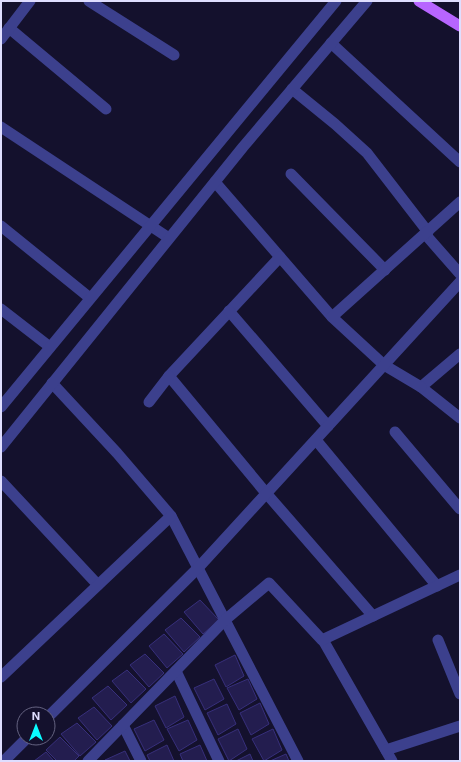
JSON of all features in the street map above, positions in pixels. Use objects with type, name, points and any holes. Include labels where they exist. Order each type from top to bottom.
[{"type":"main road","points":[[419,1],[460,26]]},
{"type":"street","points":[[1,39],[30,1]]},
{"type":"street","points":[[89,1],[174,55]]},
{"type":"street","points":[[1,408],[150,225],[336,1]]},
{"type":"street","points":[[1,447],[169,238],[367,1]]},
{"type":"street","points":[[9,28],[106,109]]},
{"type":"street","points":[[331,44],[460,162]]},
{"type":"street","points":[[292,89],[335,124],[367,153],[426,232],[460,274]]},
{"type":"street","points":[[1,127],[169,238]]},
{"type":"street","points":[[291,174],[385,270]]},
{"type":"street","points":[[215,182],[332,317],[384,364],[421,387],[460,418]]},
{"type":"street","points":[[332,317],[460,202]]},
{"type":"street","points":[[1,226],[90,298]]},
{"type":"street","points":[[149,402],[170,376],[280,257]]},
{"type":"street","points":[[56,709],[198,568],[460,282]]},
{"type":"street","points":[[1,310],[50,347]]},
{"type":"street","points":[[229,311],[328,426]]},
{"type":"street","points":[[421,387],[460,354]]},
{"type":"street","points":[[170,376],[266,494],[373,616]]},
{"type":"street","points":[[52,383],[118,453],[171,516],[298,761]]},
{"type":"street","points":[[395,432],[460,509]]},
{"type":"street","points":[[316,440],[437,586]]},
{"type":"street","points":[[1,481],[98,584]]},
{"type":"street","points":[[1,676],[171,516]]},
{"type":"street","points":[[323,640],[460,575]]},
{"type":"street","points":[[88,761],[225,620],[268,583],[323,640],[392,761]]},
{"type":"street","points":[[438,640],[460,694]]},
{"type":"street","points":[[176,671],[219,761]]},
{"type":"street","points":[[123,726],[141,761]]},
{"type":"street","points":[[386,750],[460,726]]},
{"type":"street","points":[[4,761],[19,746]]},
{"type":"building","points":[[200,600],[219,620],[203,634],[184,612]]},
{"type":"building","points":[[181,618],[200,637],[184,652],[165,630]]},
{"type":"building","points":[[164,634],[183,654],[167,668],[149,646]]},
{"type":"building","points":[[145,654],[164,673],[149,687],[130,665]]},
{"type":"building","points":[[235,655],[244,676],[226,687],[215,665]]},
{"type":"building","points":[[127,670],[146,689],[131,703],[112,681]]},
{"type":"building","points":[[214,679],[224,699],[205,710],[194,688]]},
{"type":"building","points":[[248,679],[257,699],[239,710],[227,688]]},
{"type":"building","points":[[108,686],[127,705],[111,720],[92,698]]},
{"type":"building","points":[[175,696],[184,717],[166,728],[155,706]]},
{"type":"building","points":[[260,703],[269,724],[251,735],[240,713]]},
{"type":"building","points":[[227,704],[236,724],[218,735],[207,713]]},
{"type":"building","points":[[94,707],[112,726],[97,740],[78,718]]},
{"type":"building","points":[[154,720],[164,740],[145,751],[134,729]]},
{"type":"building","points":[[188,720],[197,740],[179,751],[167,729]]},
{"type":"building","points":[[77,723],[96,742],[80,756],[61,734]]},
{"type":"building","points":[[238,729],[247,749],[229,761],[218,739]]},
{"type":"building","points":[[273,729],[282,750],[264,761],[252,739]]},
{"type":"building","points":[[60,737],[79,756],[74,761],[57,761],[46,750],[50,746],[56,746],[56,741]]},
{"type":"building","points":[[167,745],[174,761],[150,761],[147,755]]},
{"type":"building","points":[[200,745],[207,761],[183,761],[180,754]]},
{"type":"building","points":[[125,751],[130,761],[105,760]]},
{"type":"building","points":[[46,752],[54,761],[34,761]]},
{"type":"building","points":[[250,754],[253,761],[236,761]]},
{"type":"building","points":[[286,754],[289,761],[270,761]]}]
